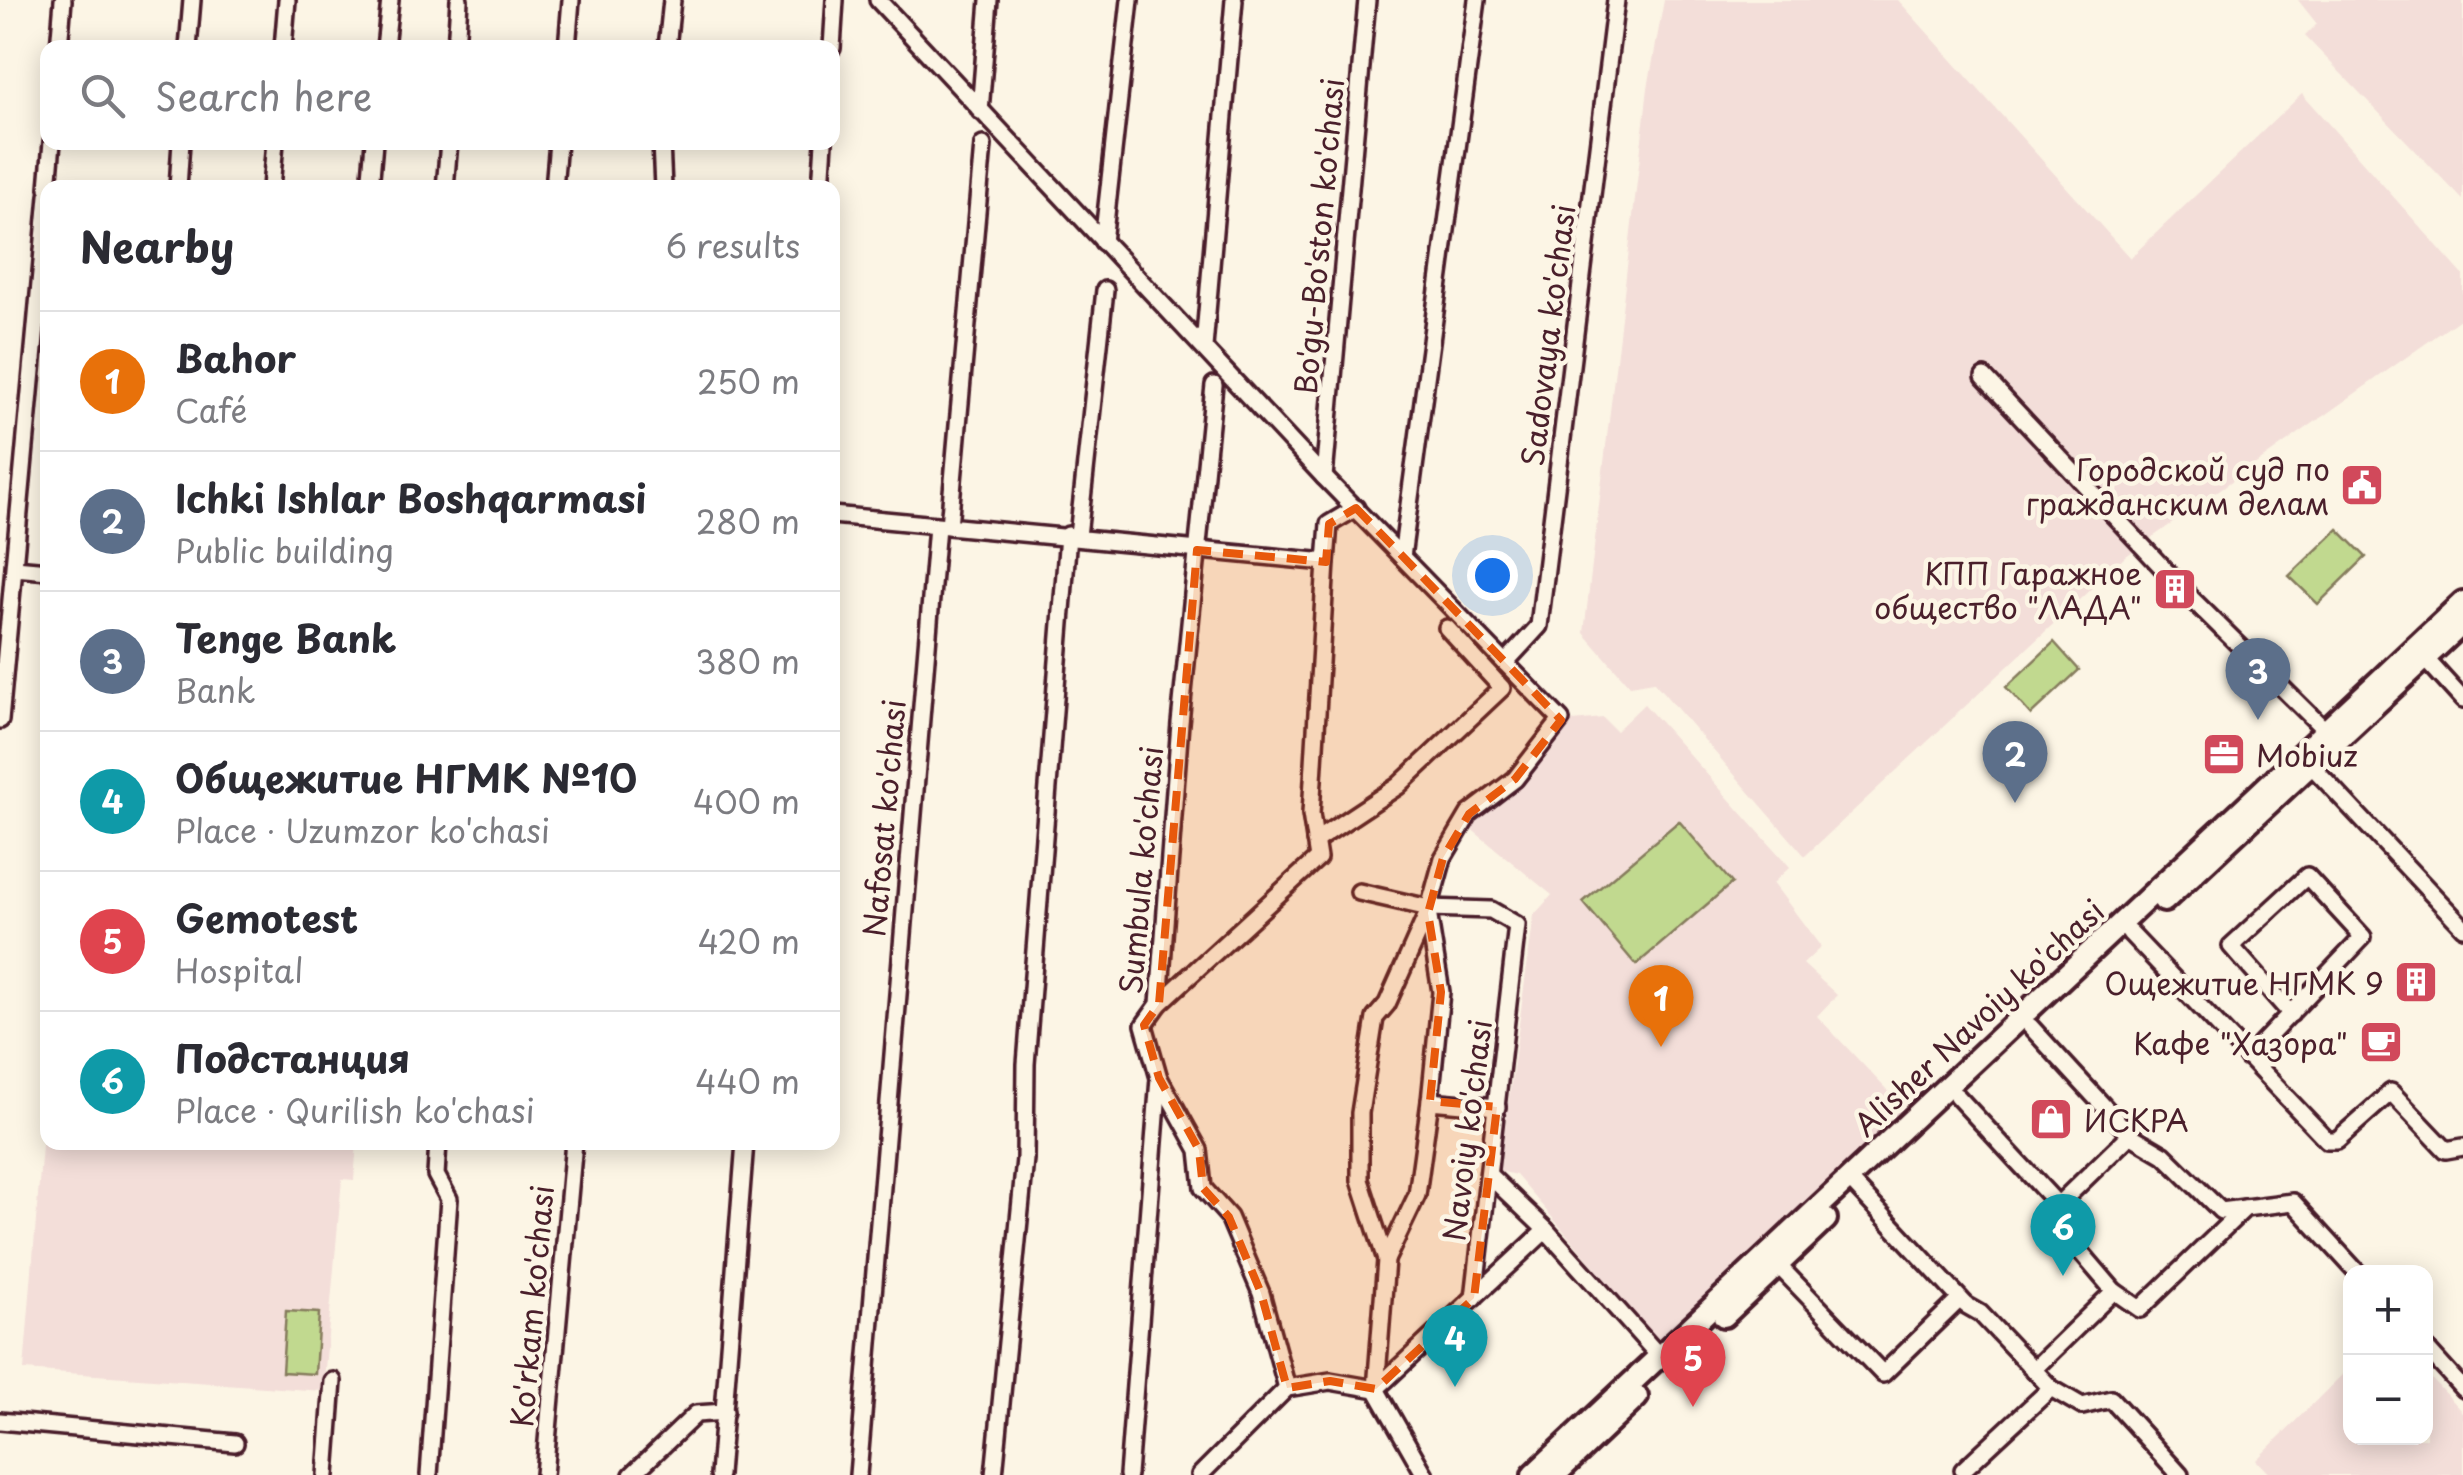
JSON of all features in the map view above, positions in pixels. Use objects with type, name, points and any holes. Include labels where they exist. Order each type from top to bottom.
[{"type":"main road","name":"Alisher Navoiy ko'chasi","points":[[1555,1475],[1773,1261],[2330,735],[2463,602]]},
{"type":"main road","name":"Alisher Navoiy ko'chasi","points":[[1854,1184],[1957,1096],[2311,764],[2330,735],[2463,623]]},
{"type":"main road","name":"Alisher Navoiy ko'chasi","points":[[1532,1475],[1660,1357],[1773,1261]]},
{"type":"street","points":[[60,40],[63,0]]},
{"type":"street","points":[[189,40],[192,0]]},
{"type":"street","points":[[284,40],[287,0]]},
{"type":"street","points":[[385,40],[390,0]]},
{"type":"street","points":[[457,40],[460,0]]},
{"type":"street","points":[[567,40],[571,0]]},
{"type":"street","points":[[667,40],[672,0]]},
{"type":"street","points":[[832,40],[835,0]]},
{"type":"street","points":[[878,0],[1324,477],[1561,720],[1515,779],[1469,814],[1443,858],[1428,910],[1387,1004],[1376,1018],[1360,1113],[1360,1180],[1386,1260],[1376,1389],[1425,1475]]},
{"type":"street","points":[[980,111],[989,0]]},
{"type":"street","points":[[1104,242],[1130,0]]},
{"type":"street","points":[[1204,347],[1234,0]]},
{"type":"street","name":"Bo'gu-Bo'ston ko'chasi","points":[[1324,477],[1367,0]]},
{"type":"street","points":[[1402,556],[1477,0]]},
{"type":"street","name":"Sadovaya ko'chasi","points":[[1504,663],[1539,626],[1616,0]]},
{"type":"street","name":"Nafosat ko'chasi","points":[[858,1475],[943,526],[983,146]]},
{"type":"street","points":[[49,180],[51,150]]},
{"type":"street","points":[[179,180],[180,150]]},
{"type":"street","points":[[272,180],[274,150]]},
{"type":"street","points":[[371,180],[373,150]]},
{"type":"street","points":[[446,180],[448,150]]},
{"type":"street","points":[[555,180],[557,150]]},
{"type":"street","points":[[662,150],[664,180]]},
{"type":"street","points":[[822,180],[823,150]]},
{"type":"street","points":[[994,1475],[1025,1160],[1026,1064],[1073,535],[1104,290]]},
{"type":"street","points":[[1984,377],[2190,598],[2330,735]]},
{"type":"street","name":"Sumbula ko'chasi","points":[[1128,1475],[1159,1078],[1144,1025],[1159,1004],[1214,384]]},
{"type":"street","points":[[0,720],[39,408]]},
{"type":"street","points":[[1159,1004],[1318,858],[1312,814],[1329,524],[1356,508]]},
{"type":"street","points":[[840,516],[1326,562]]},
{"type":"street","points":[[16,568],[40,570]]},
{"type":"street","points":[[1316,841],[1398,786],[1502,688],[1447,628]]},
{"type":"street","points":[[2425,658],[2463,700]]},
{"type":"street","points":[[2311,764],[2463,928]]},
{"type":"street","points":[[2248,1058],[2291,1014],[2363,937],[2307,876],[2231,946],[2291,1014]]},
{"type":"street","points":[[1359,892],[1428,910]]},
{"type":"street","name":"Navoiy ko'chasi","points":[[1386,1260],[1416,1195],[1430,1101],[1441,992],[1428,910],[1490,910],[1517,925],[1474,1298]]},
{"type":"street","points":[[2130,933],[2327,1140],[2336,1140],[2391,1092],[2446,1150],[2463,1148]]},
{"type":"street","points":[[2030,1026],[2130,1135],[2164,1154],[2220,1211],[2294,1202],[2351,1265]]},
{"type":"street","points":[[1159,1078],[1198,1150],[1203,1188],[1229,1217],[1261,1293],[1287,1388]]},
{"type":"street","points":[[1957,1096],[2058,1205],[2061,1230],[2114,1290],[2140,1309],[2245,1208]]},
{"type":"street","points":[[1430,1101],[1497,1106]]},
{"type":"street","points":[[2058,1205],[2130,1135]]},
{"type":"street","points":[[430,1475],[449,1198],[436,1175],[438,1150]]},
{"type":"street","name":"Ko'rkam ko'chasi","points":[[544,1475],[573,1150]]},
{"type":"street","points":[[719,1475],[744,1150]]},
{"type":"street","points":[[1490,1176],[1546,1230],[1660,1357]]},
{"type":"street","points":[[1854,1184],[1960,1298],[1980,1313],[2052,1388],[2082,1406],[2110,1399],[2180,1475]]},
{"type":"street","points":[[1376,1389],[1546,1230]]},
{"type":"street","points":[[1773,1261],[1883,1374],[1960,1298]]},
{"type":"street","points":[[2034,1370],[2114,1290]]},
{"type":"street","points":[[2432,1355],[2463,1389]]},
{"type":"street","points":[[1200,1475],[1287,1388],[1330,1381],[1376,1389]]},
{"type":"street","points":[[326,1475],[334,1382]]},
{"type":"street","points":[[1970,1470],[2052,1388]]},
{"type":"street","points":[[632,1475],[696,1414],[725,1412]]},
{"type":"street","points":[[0,1421],[235,1444]]},
{"type":"highlighted area","points":[[1356,508],[1561,720],[1515,779],[1469,814],[1443,858],[1428,913],[1441,992],[1430,1101],[1497,1107],[1474,1298],[1376,1389],[1330,1381],[1287,1388],[1261,1293],[1229,1217],[1203,1188],[1199,1150],[1159,1078],[1144,1025],[1159,1004],[1197,550],[1326,562],[1329,524]]},
{"type":"shaded area","points":[[1664,0],[1898,0],[2130,258],[2302,94],[2463,275],[2463,317],[2126,556],[1805,856],[1654,682],[1630,686],[1584,633],[1648,88]]},
{"type":"shaded area","points":[[2298,0],[2463,0],[2463,200],[2305,36],[2317,24]]},
{"type":"shaded area","points":[[1644,704],[1790,867],[1773,883],[1821,947],[1803,964],[1837,995],[1817,1016],[1905,1109],[1659,1343],[1516,1175],[1499,1171],[1534,915],[1552,895],[1470,828],[1573,721],[1603,718],[1616,731]]},
{"type":"shaded area","points":[[42,1150],[356,1150],[354,1180],[342,1179],[323,1391],[24,1370]]},
{"type":"shaded area","points":[[2343,1374],[2343,1445],[2433,1445],[2433,1381],[2463,1413],[2463,1475],[2270,1475],[2256,1460]]},
{"type":"green space","points":[[2338,529],[2366,557],[2318,604],[2289,576]]},
{"type":"green space","points":[[2054,642],[2079,670],[2031,715],[2006,687]]},
{"type":"green space","points":[[1679,821],[1732,883],[1636,965],[1583,902]]},
{"type":"green space","points":[[286,1311],[319,1313],[315,1374],[282,1372]]},
{"type":"place","name":"Городской суд по гражданским делам","points":[[2362,485]]},
{"type":"place","name":"КПП Гаражное общество \"ЛАДА\"","points":[[2175,589]]},
{"type":"place","name":"Tenge Bank","points":[[2258,720]]},
{"type":"place","name":"Mobiuz","points":[[2224,754]]},
{"type":"place","name":"Ichki Ishlar Boshqarmasi","points":[[2015,803]]},
{"type":"place","name":"Ощежитие НГМК 9","points":[[2416,982]]},
{"type":"place","name":"Кафе \"Хазора\"","points":[[2381,1042]]},
{"type":"place","name":"Bahor","points":[[1661,1047]]},
{"type":"place","name":"ИСКРА","points":[[2051,1119]]},
{"type":"place","name":"Подстанция","points":[[2063,1276]]},
{"type":"place","name":"Общежитие НГМК №10","points":[[1455,1387]]},
{"type":"place","name":"Gemotest","points":[[1693,1407]]}]
